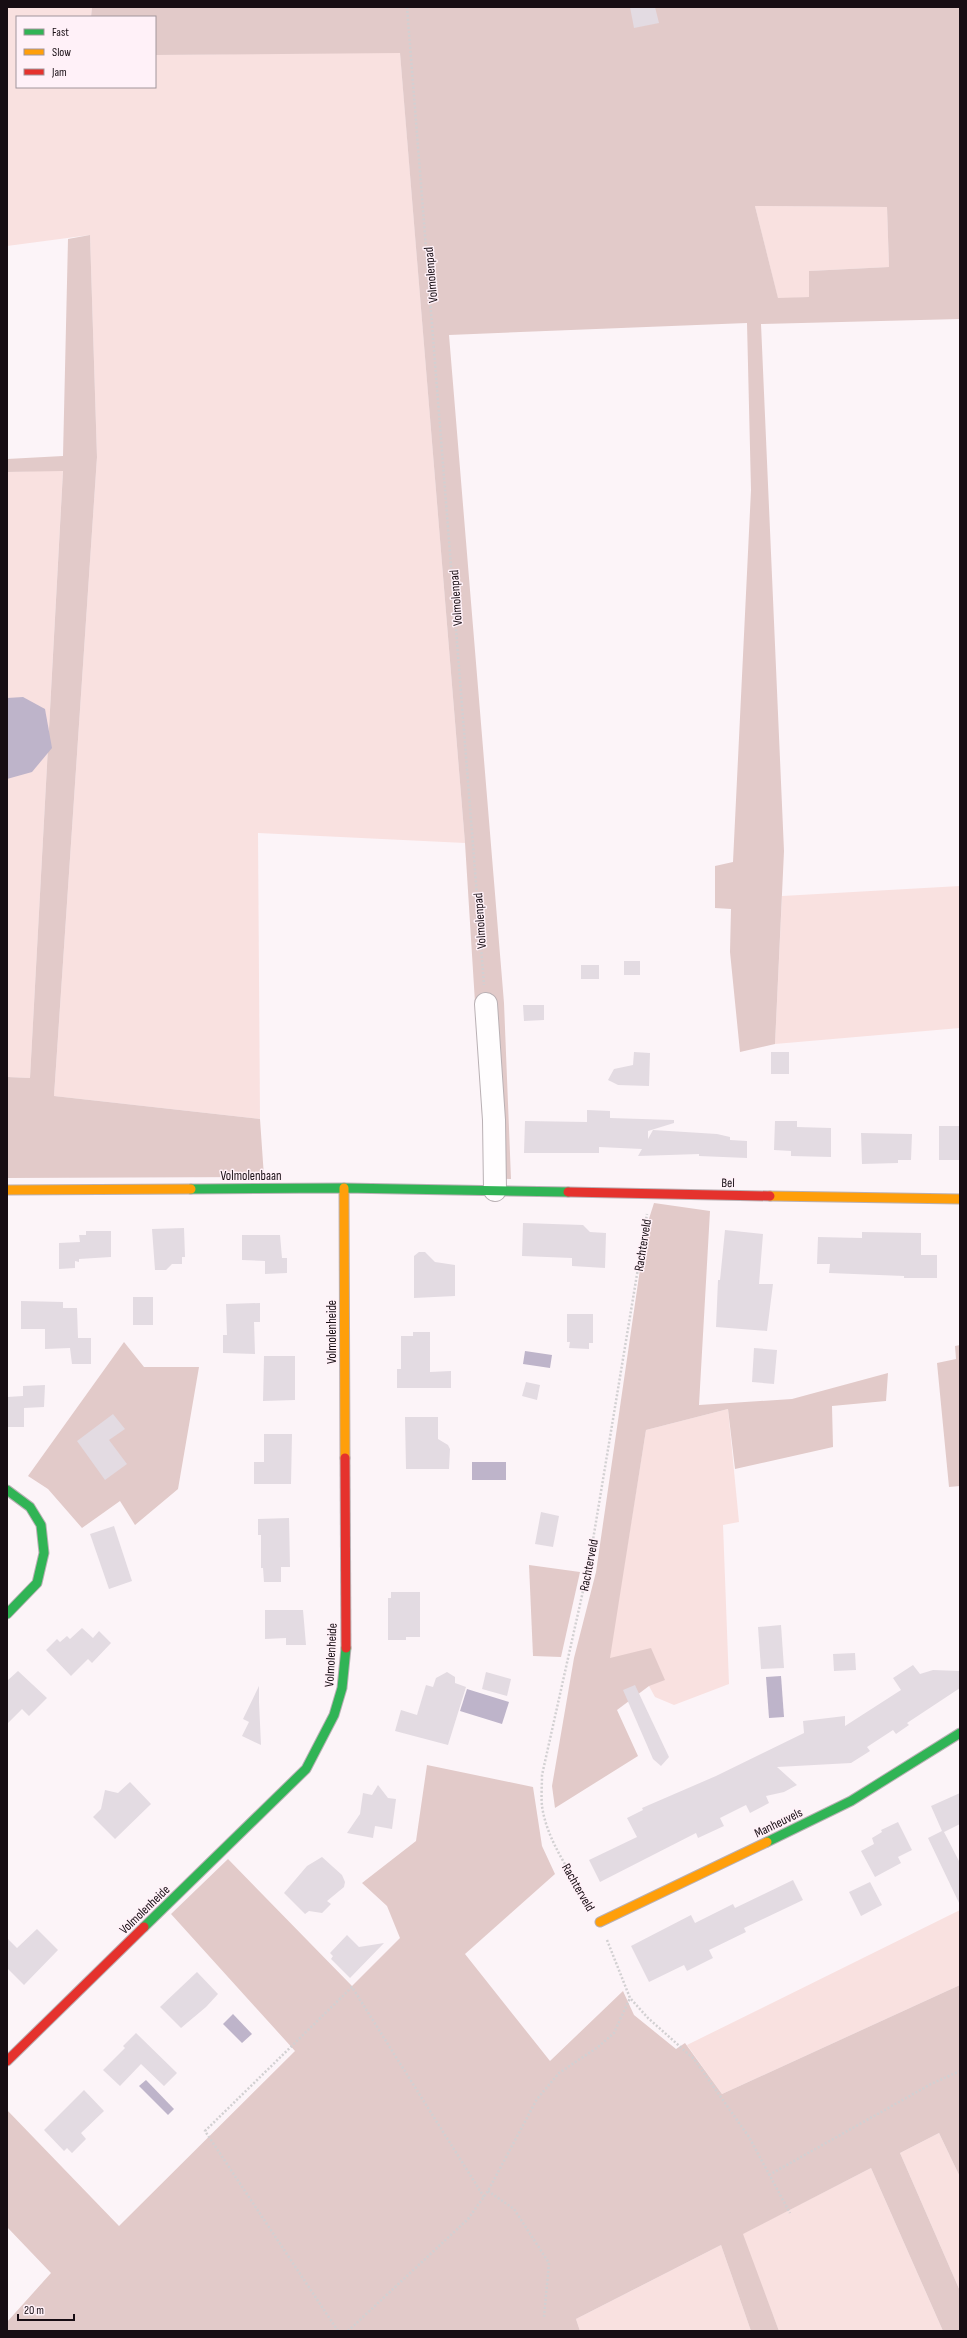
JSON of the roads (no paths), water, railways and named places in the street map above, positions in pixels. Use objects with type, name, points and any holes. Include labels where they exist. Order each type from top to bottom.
[{"type":"street","points":[[486,1004],[494,1120],[494,1190]]},
{"type":"street","name":"Volmolenbaan","points":[[7,1190],[344,1188],[494,1190]]},
{"type":"street","name":"Volmolenheide","points":[[7,2062],[306,1768],[332,1723],[343,1687],[346,1656],[344,1188]]},
{"type":"street","name":"Bel","points":[[494,1190],[960,1199]]},
{"type":"street","points":[[7,1490],[30,1507],[41,1525],[44,1554],[37,1583],[7,1614]]},
{"type":"street","name":"Manheuvels","points":[[600,1922],[851,1801],[960,1733]]}]
